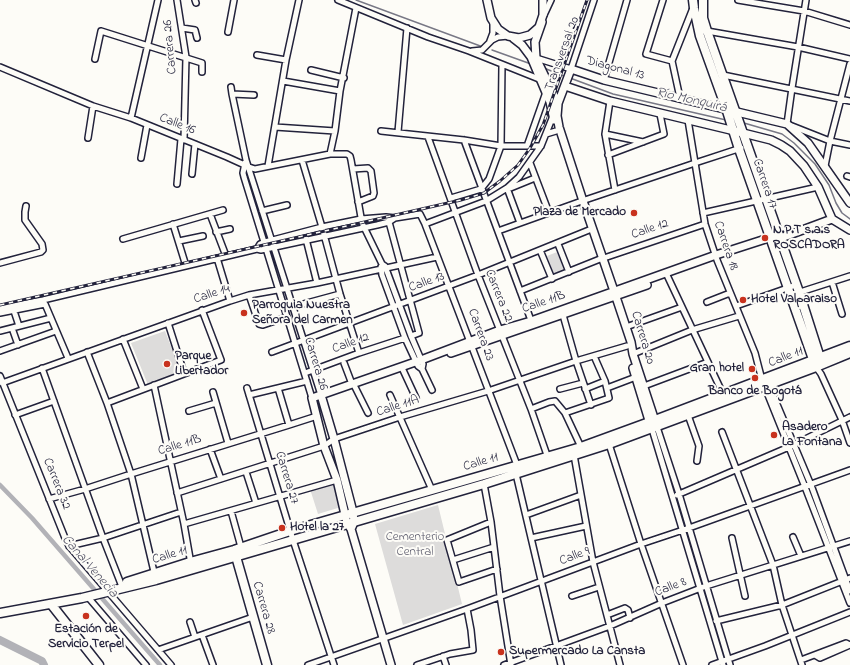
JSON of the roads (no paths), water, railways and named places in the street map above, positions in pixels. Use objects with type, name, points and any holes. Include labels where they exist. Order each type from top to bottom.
[{"type":"main road","name":"Carrera 17","points":[[703,0],[703,18],[723,75],[732,113]]},
{"type":"main road","name":"Carrera 17","points":[[694,4],[700,36],[738,131],[748,146],[819,365]]},
{"type":"main road","name":"Carrera 17","points":[[738,131],[739,149],[757,201],[777,238]]},
{"type":"main road","name":"Calle 11","points":[[819,365],[850,346]]},
{"type":"main road","name":"Calle 11","points":[[549,460],[574,456],[609,444],[723,394],[819,365],[850,353]]},
{"type":"main road","name":"Calle 11","points":[[0,613],[51,604],[114,589],[237,552],[290,531],[432,490],[516,470],[549,460],[581,447],[688,415],[764,381]]},
{"type":"main road","name":"Calle 11","points":[[237,552],[293,540],[351,525],[484,484],[516,470]]},
{"type":"main road","name":"Carrera 28","points":[[237,552],[253,617],[267,665]]},
{"type":"main road","points":[[51,604],[99,665]]},
{"type":"street","points":[[131,118],[158,0]]},
{"type":"street","name":"Carrera 26","points":[[177,0],[186,57],[183,140],[177,184]]},
{"type":"street","points":[[228,32],[234,0]]},
{"type":"street","points":[[268,166],[286,60],[299,0]]},
{"type":"street","points":[[338,0],[428,37],[502,65],[540,75]]},
{"type":"street","points":[[487,0],[489,13],[493,23],[493,33],[489,44]]},
{"type":"street","name":"Carrera 20","points":[[543,0],[543,19],[535,42],[535,60],[550,102],[556,131],[602,259],[636,377],[679,494],[730,665]]},
{"type":"street","points":[[469,52],[482,50],[498,37],[505,35],[519,38],[530,35],[539,27],[551,0]]},
{"type":"street","name":"Transversal 20","points":[[553,116],[571,70],[594,0]]},
{"type":"street","points":[[604,80],[627,0]]},
{"type":"street","points":[[663,0],[646,54],[672,61]]},
{"type":"street","points":[[738,0],[804,11],[850,25]]},
{"type":"street","points":[[806,0],[787,124],[808,143],[826,166],[850,203]]},
{"type":"street","points":[[680,98],[672,61],[694,4]]},
{"type":"street","points":[[330,154],[335,131],[340,91],[344,78],[356,8]]},
{"type":"street","name":"Carrera 20","points":[[493,23],[500,32],[511,37],[535,60]]},
{"type":"street","points":[[182,28],[195,30],[197,38]]},
{"type":"street","points":[[398,132],[407,28]]},
{"type":"street","points":[[95,59],[101,31],[202,63],[202,72]]},
{"type":"street","points":[[707,31],[798,47],[850,60]]},
{"type":"street","points":[[257,55],[286,60]]},
{"type":"street","name":"Diagonal 13","points":[[535,60],[604,80],[680,98],[732,113],[787,124],[830,141],[850,145]]},
{"type":"street","points":[[826,166],[830,141],[850,64]]},
{"type":"street","points":[[451,198],[482,189],[489,179],[501,146],[502,65]]},
{"type":"street","name":"Calle 16","points":[[0,67],[93,106],[131,118],[183,140],[247,164],[255,169],[330,154],[347,154],[350,156],[352,169]]},
{"type":"street","points":[[311,70],[344,78]]},
{"type":"street","name":"Carrera 20","points":[[540,75],[558,104],[558,122],[589,230],[602,259]]},
{"type":"street","points":[[723,75],[850,101]]},
{"type":"street","points":[[283,81],[340,91]]},
{"type":"street","points":[[566,84],[610,101],[660,114],[738,131],[771,140],[781,145],[790,151],[804,166],[818,186],[832,219],[850,230]]},
{"type":"street","name":"Carrera 26","points":[[231,87],[247,164],[322,397],[334,439],[351,525],[391,665]]},
{"type":"street","points":[[527,146],[546,92]]},
{"type":"street","points":[[232,94],[254,95]]},
{"type":"street","points":[[610,101],[605,134],[615,190]]},
{"type":"street","points":[[88,138],[93,106]]},
{"type":"street","points":[[608,155],[664,134],[660,114]]},
{"type":"street","points":[[507,189],[519,177],[541,146],[553,116]]},
{"type":"street","name":"Carrera 18","points":[[688,120],[705,224],[828,548],[846,580],[850,603]]},
{"type":"street","points":[[141,158],[147,125]]},
{"type":"street","points":[[275,127],[335,131]]},
{"type":"street","points":[[381,131],[464,140],[501,146],[541,146]]},
{"type":"street","points":[[546,134],[556,131]]},
{"type":"street","points":[[605,134],[644,142]]},
{"type":"street","name":"Carrera 22","points":[[428,137],[478,276],[520,380],[549,460]]},
{"type":"street","points":[[464,140],[532,323]]},
{"type":"street","points":[[192,174],[195,144]]},
{"type":"street","points":[[498,231],[581,201],[748,146]]},
{"type":"street","points":[[302,160],[340,294],[359,353]]},
{"type":"street","points":[[530,163],[549,212]]},
{"type":"street","name":"Carrera 26","points":[[247,164],[244,177],[305,373],[324,446],[349,514]]},
{"type":"street","points":[[358,202],[372,197],[374,193],[371,171],[368,168],[352,169],[361,219],[383,267],[397,306],[411,336],[420,364]]},
{"type":"street","points":[[425,224],[455,214],[486,201],[507,189],[535,178]]},
{"type":"street","points":[[704,213],[818,186]]},
{"type":"street","points":[[507,189],[520,223]]},
{"type":"street","points":[[262,211],[288,205]]},
{"type":"street","points":[[0,263],[43,250],[42,244],[25,220],[26,206]]},
{"type":"street","points":[[123,239],[223,210]]},
{"type":"street","points":[[210,214],[226,256]]},
{"type":"street","name":"Carrera 23","points":[[395,218],[420,214],[471,344],[516,470],[561,665]]},
{"type":"street","points":[[257,249],[260,244],[264,242],[322,227],[361,219],[395,218]]},
{"type":"street","points":[[0,308],[43,300],[257,249],[261,250],[389,222],[395,218]]},
{"type":"street","name":"Calle 11B","points":[[353,386],[420,364],[501,333],[667,275],[832,219]]},
{"type":"street","points":[[389,222],[419,333],[411,336]]},
{"type":"street","points":[[173,224],[186,266]]},
{"type":"street","name":"Calle 12","points":[[520,292],[602,259],[705,224]]},
{"type":"street","points":[[216,232],[230,229]]},
{"type":"street","name":"Calle 13","points":[[272,352],[478,276],[589,230]]},
{"type":"street","points":[[179,241],[203,236]]},
{"type":"street","points":[[306,239],[317,283]]},
{"type":"street","points":[[558,244],[569,272]]},
{"type":"street","points":[[540,250],[552,279]]},
{"type":"street","name":"Calle 14","points":[[2,383],[202,310],[249,295],[317,283],[383,267],[401,266],[437,257]]},
{"type":"street","points":[[217,258],[230,301]]},
{"type":"street","points":[[667,275],[723,394]]},
{"type":"street","points":[[736,306],[794,290],[832,282],[850,276]]},
{"type":"street","points":[[832,282],[842,314]]},
{"type":"street","points":[[707,302],[730,293]]},
{"type":"street","points":[[292,307],[340,294]]},
{"type":"street","name":"Carrera 20","points":[[613,294],[626,327],[644,386],[672,497],[722,663]]},
{"type":"street","name":"Calle 11B","points":[[532,323],[563,315],[613,294]]},
{"type":"street","points":[[249,295],[259,324],[263,325],[287,317]]},
{"type":"street","points":[[0,314],[45,304],[68,358]]},
{"type":"street","points":[[397,306],[405,338],[420,364],[432,390]]},
{"type":"street","points":[[626,327],[682,307]]},
{"type":"street","points":[[107,403],[221,360],[202,310]]},
{"type":"street","points":[[14,311],[19,326]]},
{"type":"street","points":[[563,315],[584,386],[592,405]]},
{"type":"street","points":[[633,354],[692,330],[739,316]]},
{"type":"street","points":[[0,332],[51,318]]},
{"type":"street","points":[[168,323],[184,373]]},
{"type":"street","points":[[12,328],[18,345]]},
{"type":"street","points":[[0,352],[56,331]]},
{"type":"street","name":"Calle 12","points":[[305,373],[405,338]]},
{"type":"street","points":[[123,339],[143,389]]},
{"type":"street","name":"Calle 11A","points":[[177,492],[246,472],[324,446],[334,439],[627,346]]},
{"type":"street","points":[[87,352],[107,403],[130,474],[155,577]]},
{"type":"street","points":[[565,413],[609,398],[607,388],[594,356]]},
{"type":"street","points":[[644,386],[708,362]]},
{"type":"street","points":[[344,363],[353,386],[368,413]]},
{"type":"street","name":"Calle 11B","points":[[313,400],[420,364]]},
{"type":"street","name":"Carrera 17","points":[[819,365],[850,443]]},
{"type":"street","points":[[42,368],[103,538],[114,589]]},
{"type":"street","points":[[403,370],[416,398]]},
{"type":"street","name":"Carrera 32","points":[[0,376],[69,546],[114,589],[158,650],[171,665]]},
{"type":"street","points":[[607,388],[636,377]]},
{"type":"street","points":[[249,395],[307,380]]},
{"type":"street","points":[[560,389],[584,386],[604,381]]},
{"type":"street","name":"Carrera 18","points":[[764,381],[795,444],[812,485],[850,590]]},
{"type":"street","points":[[154,385],[184,524],[191,566]]},
{"type":"street","name":"Carrera 27","points":[[247,388],[279,496],[334,665]]},
{"type":"street","points":[[278,388],[289,425]]},
{"type":"street","points":[[213,392],[228,443]]},
{"type":"street","points":[[390,394],[432,490]]},
{"type":"street","points":[[15,415],[54,401]]},
{"type":"street","points":[[531,409],[553,401],[559,404],[565,413],[581,447]]},
{"type":"street","points":[[189,411],[216,403]]},
{"type":"street","points":[[688,415],[699,446],[697,461]]},
{"type":"street","name":"Calle 11B","points":[[50,499],[317,416]]},
{"type":"street","points":[[672,497],[789,447],[850,417]]},
{"type":"street","points":[[722,432],[773,565],[782,605],[802,663],[815,655],[846,643],[850,645]]},
{"type":"street","points":[[609,444],[682,665]]},
{"type":"street","points":[[210,449],[221,479]]},
{"type":"street","points":[[574,456],[593,562],[620,665]]},
{"type":"street","name":"Calle 9","points":[[308,665],[467,609],[641,544],[812,485],[850,470]]},
{"type":"street","points":[[246,472],[256,503]]},
{"type":"street","points":[[184,524],[337,480]]},
{"type":"street","points":[[484,484],[491,522],[500,596],[511,664]]},
{"type":"street","points":[[526,515],[580,495]]},
{"type":"street","name":"Carrera 28","points":[[231,511],[237,552]]},
{"type":"street","points":[[69,546],[103,538],[181,512]]},
{"type":"street","points":[[491,522],[447,540],[459,582],[497,569]]},
{"type":"street","points":[[531,538],[586,526]]},
{"type":"street","points":[[793,537],[801,556]]},
{"type":"street","points":[[732,538],[745,596]]},
{"type":"street","name":"Calle 8","points":[[504,665],[511,664],[557,647],[706,586],[850,541]]},
{"type":"street","points":[[453,560],[494,547]]},
{"type":"street","points":[[716,621],[782,605],[846,580]]},
{"type":"street","points":[[572,596],[599,587]]},
{"type":"street","points":[[87,596],[146,665]]},
{"type":"street","points":[[607,615],[625,608],[628,610],[630,618]]},
{"type":"street","points":[[417,665],[443,656],[473,650],[467,609]]},
{"type":"street","points":[[712,665],[722,663],[728,659],[850,612]]},
{"type":"street","points":[[158,650],[253,617]]},
{"type":"street","points":[[190,622],[195,637]]},
{"type":"street","points":[[202,634],[213,665]]},
{"type":"street","points":[[443,656],[446,665]]},
{"type":"waterway","points":[[356,0],[483,47]]},
{"type":"waterway","name":"Río Monquirá","points":[[492,50],[531,64]]},
{"type":"waterway","name":"Río Monquirá","points":[[544,68],[566,77]]},
{"type":"waterway","name":"Río Monquirá","points":[[570,78],[613,94],[726,120]]},
{"type":"waterway","name":"Río Monquirá","points":[[744,123],[782,134],[794,143],[815,164],[829,185],[836,203],[842,213],[850,219]]},
{"type":"waterway","name":"Canal Venecia","points":[[0,485],[32,518],[160,665]]},
{"type":"waterway","points":[[0,640],[42,661],[44,665]]},
{"type":"railway","points":[[0,305],[461,200],[484,193],[518,165],[543,125],[587,0]]},
{"type":"place","name":"Plaza de Mercado","points":[[634,213]]},
{"type":"place","name":"N.P.T s.a.s ROSCADORA","points":[[765,238]]},
{"type":"place","name":"Hotel Valparaiso","points":[[743,300]]},
{"type":"place","name":"Parroquia Nuestra Señora del Carmen","points":[[244,313]]},
{"type":"place","name":"Parque Libertador","points":[[167,364]]},
{"type":"place","name":"Gran hotel","points":[[752,369]]},
{"type":"place","name":"Banco de Bogotá","points":[[755,378]]},
{"type":"place","name":"Asadero La Fontana","points":[[774,435]]},
{"type":"place","name":"Hotel la 27","points":[[282,528]]},
{"type":"place","name":"Estación de Servicio Terpel","points":[[86,616]]},
{"type":"place","name":"Supermercado La Cansta","points":[[501,652]]},
{"type":"park label","name":"Cementerio Central","points":[[415,546]]}]
